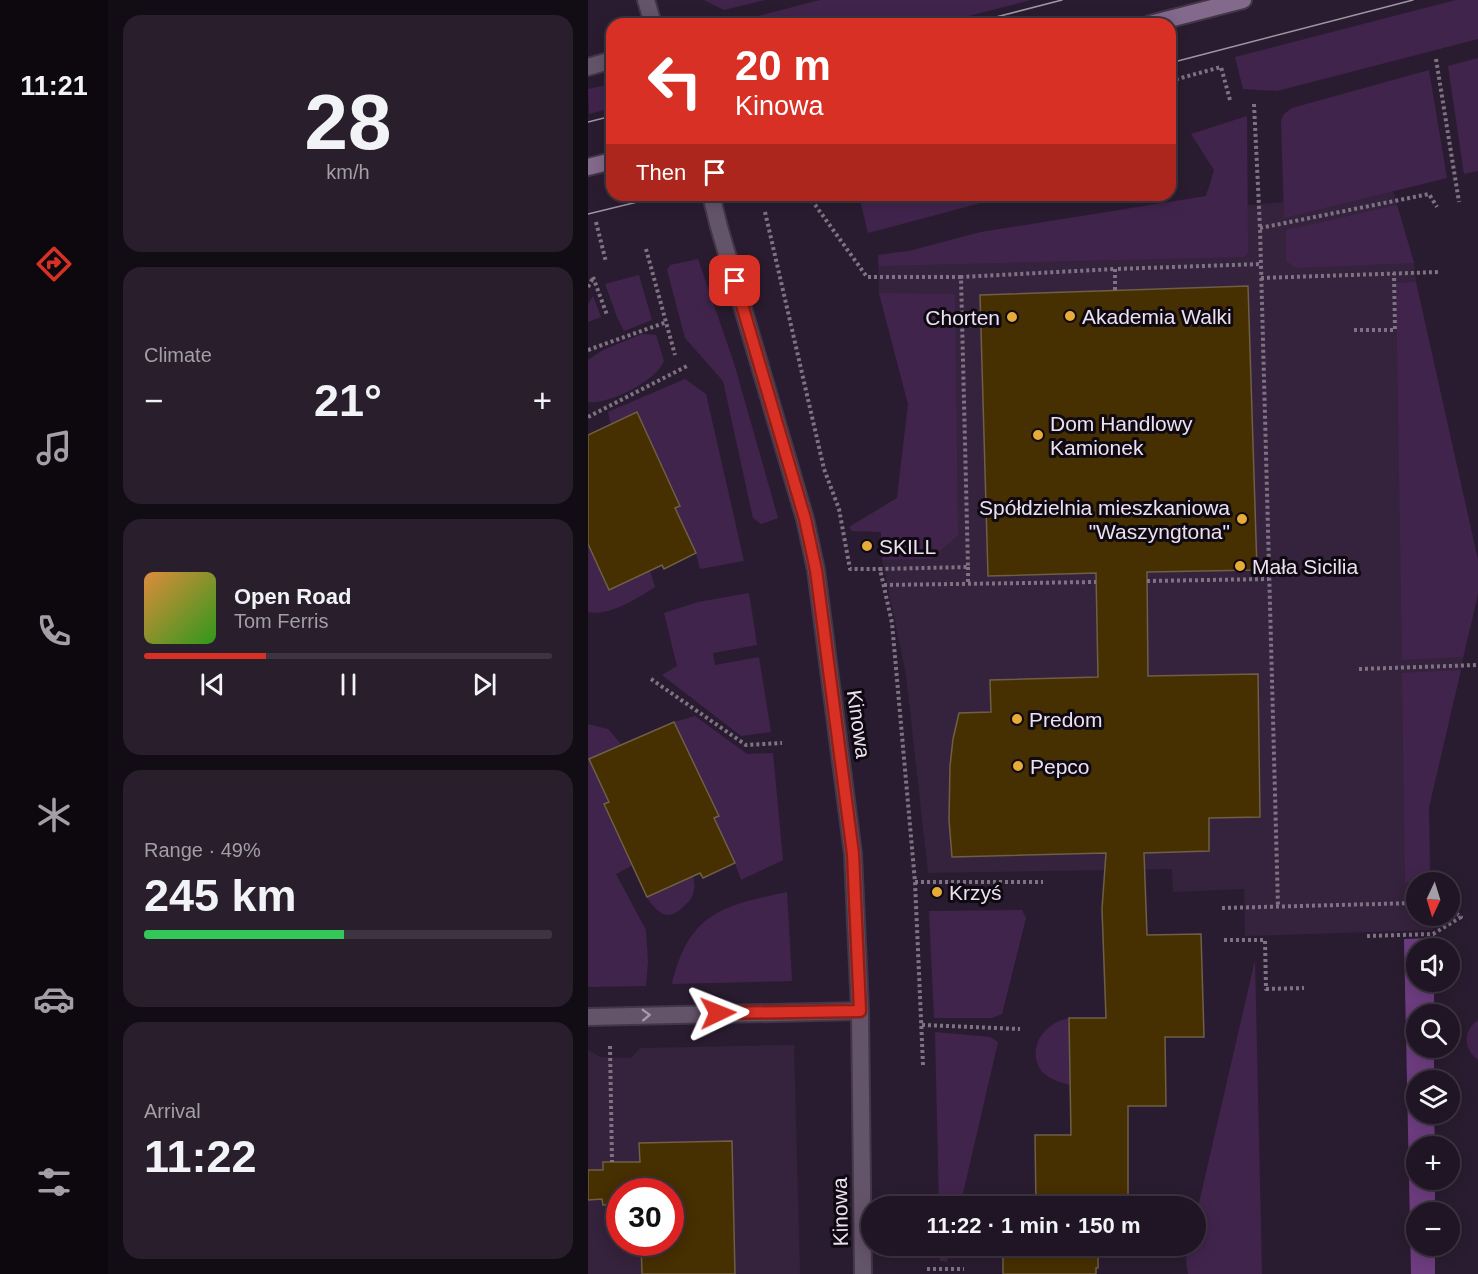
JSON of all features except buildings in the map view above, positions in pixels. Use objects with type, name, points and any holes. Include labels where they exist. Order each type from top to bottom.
[{"type":"main road","points":[[1173,18],[1243,0]]},
{"type":"main road","points":[[588,167],[606,162]]},
{"type":"street","points":[[646,0],[651,18]]},
{"type":"street","points":[[588,67],[606,62]]},
{"type":"street","name":"Kinowa","points":[[712,201],[805,519],[816,570],[853,854],[860,1011],[863,1274]]},
{"type":"street","points":[[588,1017],[860,1011]]},
{"type":"path","points":[[1436,59],[1460,202]]},
{"type":"path","points":[[1176,79],[1221,67],[1230,100]]},
{"type":"path","points":[[1254,104],[1260,228],[1278,907]]},
{"type":"path","points":[[1260,228],[1429,194],[1437,207]]},
{"type":"path","points":[[812,201],[867,277],[961,277],[1261,264]]},
{"type":"path","points":[[765,212],[825,469],[839,509],[850,569],[968,567]]},
{"type":"path","points":[[596,222],[606,262]]},
{"type":"path","points":[[646,249],[675,356]]},
{"type":"path","points":[[1114,269],[1115,290]]},
{"type":"path","points":[[1261,278],[1440,272]]},
{"type":"path","points":[[1354,330],[1395,330],[1394,273]]},
{"type":"path","points":[[588,287],[593,277],[607,315]]},
{"type":"path","points":[[961,277],[968,584]]},
{"type":"path","points":[[588,350],[667,322]]},
{"type":"path","points":[[588,417],[687,366]]},
{"type":"path","points":[[880,569],[892,623],[915,882],[923,1065]]},
{"type":"path","points":[[1147,581],[1269,579]]},
{"type":"path","points":[[884,585],[1096,582]]},
{"type":"path","points":[[1359,669],[1478,665]]},
{"type":"path","points":[[651,680],[746,745],[782,743]]},
{"type":"path","points":[[915,882],[1043,882]]},
{"type":"path","points":[[1222,908],[1406,904]]},
{"type":"path","points":[[1366,936],[1433,934],[1446,926]]},
{"type":"path","points":[[1224,940],[1265,940],[1266,989],[1304,988]]},
{"type":"path","points":[[922,1025],[1020,1029]]},
{"type":"path","points":[[610,1042],[612,1162]]},
{"type":"path","points":[[927,1269],[964,1269]]},
{"type":"shaded area","points":[[704,0],[765,0],[724,10]]},
{"type":"shaded area","points":[[820,0],[1031,0],[961,18],[750,18]]},
{"type":"shaded area","points":[[1456,0],[1478,0],[1478,39],[1277,91],[1243,89],[1235,57]]},
{"type":"shaded area","points":[[1478,58],[1478,171],[1464,174],[1448,66]]},
{"type":"shaded area","points":[[1429,70],[1447,178],[1284,218],[1281,120],[1284,114],[1292,108]]},
{"type":"shaded area","points":[[606,85],[606,110],[589,114],[588,89]]},
{"type":"shaded area","points":[[1247,116],[1248,252],[1244,257],[879,266],[878,255],[909,251],[981,232],[1206,196],[1214,170],[1191,134]]},
{"type":"shaded area","points":[[1393,191],[1414,263],[1416,282],[1478,560],[1478,594],[1429,807],[1430,872],[1406,872],[1406,926],[1433,926],[1433,930],[1245,936],[1244,889],[1173,892],[1172,869],[928,873],[906,675],[882,560],[881,531],[876,511],[897,498],[908,404],[879,293],[878,255],[909,251],[981,232]]},
{"type":"shaded area","points":[[860,201],[988,201],[868,233]]},
{"type":"shaded area","points":[[1397,205],[1414,263],[1296,268],[1286,261],[1286,230]]},
{"type":"shaded area","points":[[698,259],[734,363],[778,518],[761,524],[753,518],[723,381],[685,338],[667,270],[670,265]]},
{"type":"shaded area","points":[[639,275],[652,320],[624,331],[605,284]]},
{"type":"shaded area","points":[[1416,282],[1478,560],[1478,594],[1463,657],[1402,660],[1396,283]]},
{"type":"shaded area","points":[[879,293],[955,294],[958,535],[931,559],[882,560],[881,532],[852,531],[849,527],[897,498],[908,404]]},
{"type":"shaded area","points":[[593,296],[601,317],[588,322],[588,304]]},
{"type":"shaded area","points":[[642,334],[656,335],[664,361],[659,369],[642,384],[619,396],[588,402],[588,360],[603,350]]},
{"type":"shaded area","points":[[685,379],[706,394],[744,561],[700,569],[696,553],[675,508],[679,506],[637,412],[611,425],[608,412]]},
{"type":"shaded area","points":[[588,544],[609,590],[650,571],[655,587],[614,609],[605,612],[588,612]]},
{"type":"shaded area","points":[[749,593],[757,645],[713,653],[715,665],[759,657],[771,732],[741,736],[662,675],[677,666],[664,613],[698,602]]},
{"type":"shaded area","points":[[1461,670],[1429,807],[1430,872],[1406,872],[1405,883],[1402,673]]},
{"type":"shaded area","points":[[695,716],[747,754],[773,753],[783,860],[741,880],[714,818],[719,815],[674,722]]},
{"type":"shaded area","points":[[588,724],[608,729],[621,744],[589,759],[609,802],[605,804],[633,865],[616,874],[646,930],[648,961],[646,986],[588,987]]},
{"type":"shaded area","points":[[693,876],[692,897],[688,903],[673,914],[663,914],[647,897]]},
{"type":"shaded area","points":[[787,892],[792,981],[672,984],[679,960],[699,927],[712,917],[744,902]]},
{"type":"shaded area","points":[[1022,910],[1026,918],[1002,1014],[992,1018],[934,1018],[929,911]]},
{"type":"shaded area","points":[[1404,939],[1406,939],[1406,992],[1434,992],[1434,1004],[1406,1004],[1406,1035]]},
{"type":"shaded area","points":[[1255,960],[1262,1274],[1188,1274],[1187,1256],[1206,1256],[1206,1196],[1201,1196]]},
{"type":"shaded area","points":[[1069,1018],[1068,1022],[1071,1021],[1070,1085],[1043,1073],[1036,1057],[1038,1041],[1042,1034],[1054,1024]]},
{"type":"shaded area","points":[[1478,1020],[1478,1060],[1467,1045],[1467,1034]]},
{"type":"shaded area","points":[[935,1032],[990,1037],[998,1042],[962,1196],[939,1196]]},
{"type":"shaded area","points":[[794,1045],[800,1274],[588,1274],[588,1050],[601,1057],[631,1058],[640,1048]]},
{"type":"shaded area","points":[[1406,1058],[1434,1058],[1434,1070],[1407,1070]]},
{"type":"shaded area","points":[[1408,1124],[1434,1124],[1435,1136],[1408,1136]]},
{"type":"shaded area","points":[[1409,1190],[1435,1190],[1435,1202],[1409,1202]]},
{"type":"shaded area","points":[[940,1256],[948,1256],[947,1262],[940,1261]]},
{"type":"shaded area","points":[[1411,1256],[1435,1256],[1435,1274],[1411,1274]]},
{"type":"tram line","points":[[992,18],[1062,0]]},
{"type":"tram line","points":[[1176,61],[1413,0]]},
{"type":"tram line","points":[[588,122],[606,118]]},
{"type":"tram line","points":[[588,214],[641,201]]},
{"type":"place","name":"Akademia Walki","points":[[1070,316]]},
{"type":"place","name":"Chorten","points":[[1012,317]]},
{"type":"place","name":"Dom Handlowy Kamionek","points":[[1038,435]]},
{"type":"place","name":"Spółdzielnia mieszkaniowa \"Waszyngtona\"","points":[[1242,519]]},
{"type":"place","name":"SKILL","points":[[867,546]]},
{"type":"place","name":"Mała Sicilia","points":[[1240,566]]},
{"type":"place","name":"Predom","points":[[1017,719]]},
{"type":"place","name":"Pepco","points":[[1018,766]]},
{"type":"place","name":"Krzyś","points":[[937,892]]},
{"type":"route","points":[[718,1013],[860,1011],[853,854],[816,570],[805,519],[735,281]]}]
